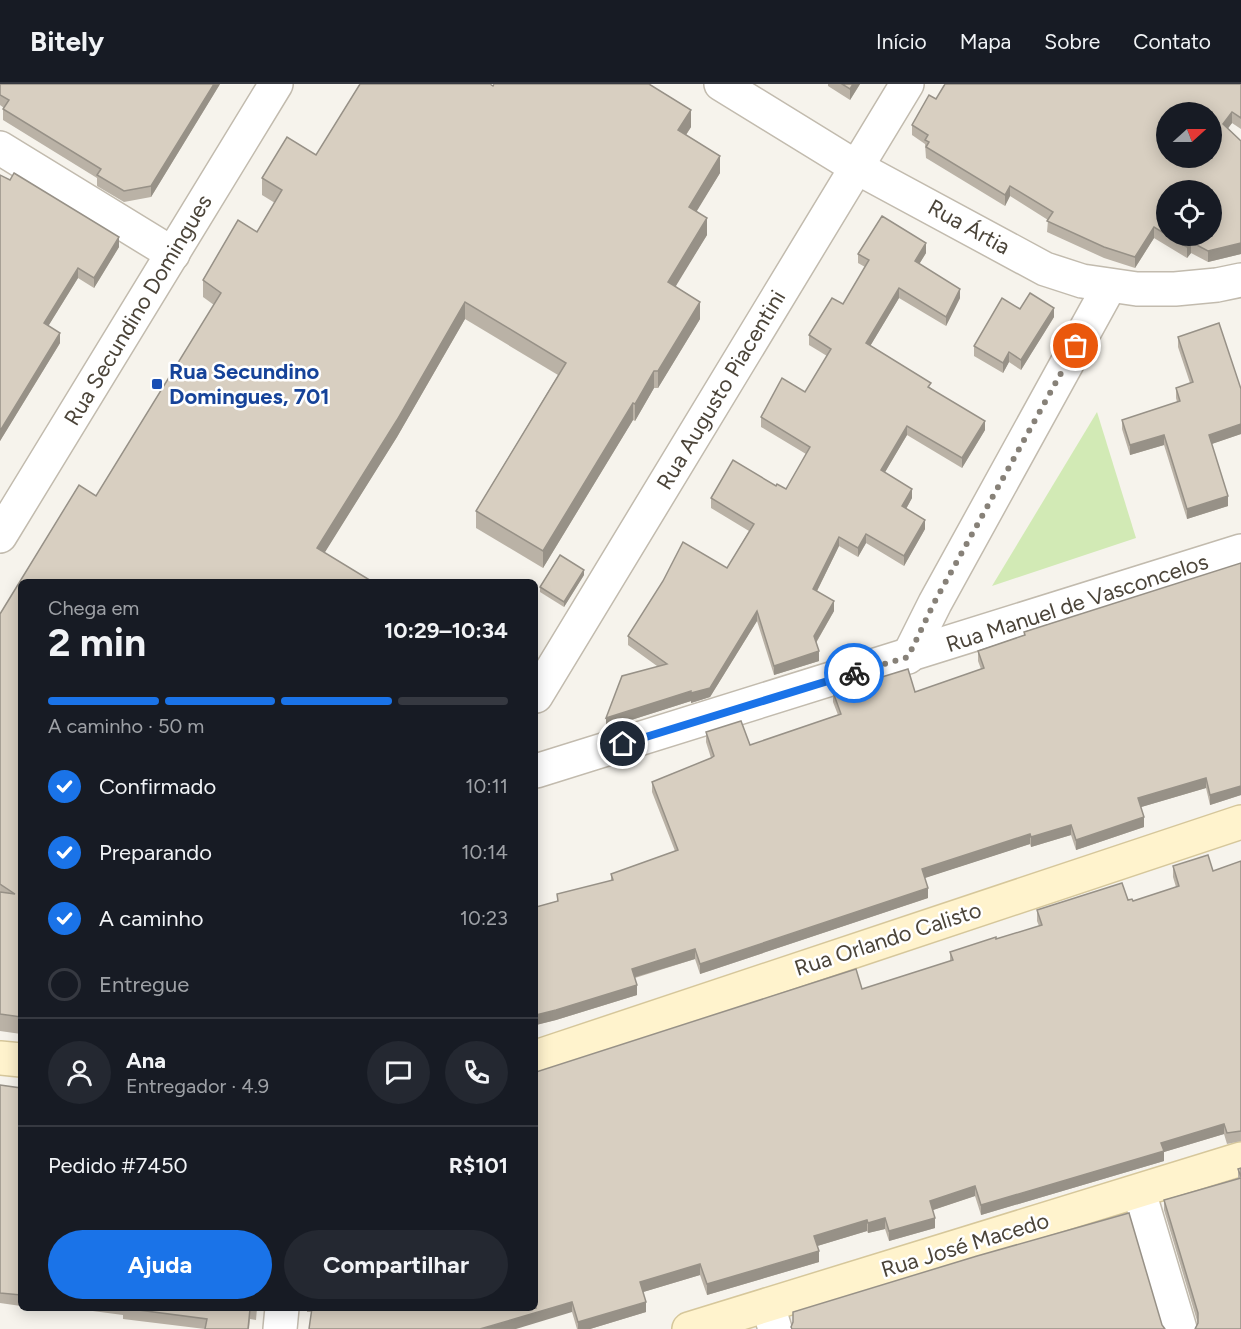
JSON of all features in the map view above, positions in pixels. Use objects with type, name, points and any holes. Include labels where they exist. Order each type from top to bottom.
[{"type":"street","name":"Rua Secundino Domingues","points":[[0,537],[276,84]]},
{"type":"street","name":"Rua Ártia","points":[[721,84],[856,167],[1045,269],[1109,287],[1175,289],[1241,280]]},
{"type":"street","name":"Rua Augusto Piacentini","points":[[538,693],[907,84]]},
{"type":"street","points":[[0,148],[173,254]]},
{"type":"street","points":[[908,657],[934,603],[1109,287]]},
{"type":"street","name":"Rua Manuel de Vasconcelos","points":[[538,770],[908,657],[1241,551]]},
{"type":"street","name":"Rua Orlando Calisto","points":[[538,1056],[1241,822]]},
{"type":"street","points":[[0,1058],[18,1060]]},
{"type":"street","name":"Rua José Macedo","points":[[689,1329],[772,1317],[1139,1192],[1241,1160]]},
{"type":"street","points":[[1139,1192],[1180,1329]]},
{"type":"street","points":[[280,1329],[282,1311]]},
{"type":"green space","points":[[1097,412],[1136,538],[992,586]]},
{"type":"building","points":[[0,84],[214,84],[151,186],[124,191],[97,175],[101,169],[3,109],[9,100],[0,95]]},
{"type":"building","points":[[360,84],[490,84],[493,86],[494,84],[649,84],[691,110],[678,130],[720,156],[689,207],[707,218],[668,282],[700,302],[658,371],[654,371],[635,404],[633,403],[543,551],[476,511],[566,363],[465,302],[397,420],[317,548],[368,579],[21,579],[79,485],[96,496],[221,293],[203,280],[238,220],[257,232],[282,190],[262,178],[287,137],[316,155]]},
{"type":"building","points":[[842,84],[853,84],[850,89]]},
{"type":"building","points":[[945,84],[1241,84],[1241,118],[1232,112],[1223,124],[1241,141],[1241,243],[1208,251],[1199,246],[1222,246],[1222,180],[1156,180],[1156,228],[1154,227],[1135,257],[1104,247],[1047,221],[1053,212],[1010,186],[1005,195],[926,147],[929,142],[925,140],[928,135],[912,125],[929,95],[936,99]]},
{"type":"building","points":[[14,173],[119,237],[94,278],[78,268],[44,323],[60,333],[0,431],[0,175],[10,180]]},
{"type":"building","points":[[882,216],[926,243],[915,261],[960,289],[946,317],[899,288],[866,343],[931,383],[928,387],[985,421],[962,458],[907,426],[881,470],[912,489],[902,506],[925,520],[904,556],[866,534],[858,548],[839,537],[813,589],[834,601],[814,636],[819,651],[774,666],[757,611],[710,688],[691,693],[691,691],[606,718],[622,676],[667,664],[628,636],[663,581],[683,542],[727,568],[754,524],[711,498],[733,460],[776,486],[777,484],[786,489],[810,447],[761,417],[782,378],[805,392],[831,349],[809,335],[832,298],[843,304],[869,260],[858,254]]},
{"type":"building","points":[[1030,293],[1054,308],[1021,360],[1009,352],[1003,363],[974,346],[1002,298],[1020,309]]},
{"type":"building","points":[[1219,323],[1241,389],[1241,424],[1209,435],[1228,496],[1187,509],[1164,435],[1130,445],[1122,420],[1180,401],[1176,388],[1193,382],[1178,337]]},
{"type":"building","points":[[560,555],[584,570],[564,602],[540,587]]},
{"type":"building","points":[[1241,563],[1241,786],[1210,795],[1206,778],[1138,798],[1144,817],[1076,840],[1071,825],[1031,837],[1030,834],[922,869],[928,888],[700,964],[695,949],[632,969],[637,985],[538,1014],[538,906],[558,901],[557,894],[613,880],[611,874],[678,850],[652,782],[714,756],[706,732],[741,721],[750,745],[841,714],[833,692],[908,669],[915,692],[984,668],[978,651],[1025,635],[1024,632]]},
{"type":"building","points":[[18,585],[18,1017],[0,1014],[0,892],[15,894],[0,884],[0,614]]},
{"type":"building","points":[[1208,855],[1213,871],[1241,861],[1241,1131],[1227,1133],[1224,1124],[1161,1143],[1164,1151],[981,1205],[975,1186],[930,1201],[935,1218],[889,1231],[885,1218],[868,1223],[867,1220],[814,1236],[819,1251],[707,1284],[700,1264],[640,1282],[646,1302],[578,1322],[572,1302],[480,1329],[309,1329],[312,1311],[538,1311],[538,1071],[856,969],[862,989],[953,960],[950,952],[1042,925],[1037,910],[1122,883],[1128,900],[1133,901],[1179,886],[1173,866]]},
{"type":"building","points":[[0,1085],[18,1088],[18,1295],[0,1293]]},
{"type":"building","points":[[1241,1178],[1241,1329],[1195,1329],[1198,1323],[1198,1313],[1164,1200]]},
{"type":"building","points":[[1129,1213],[1165,1329],[792,1329],[791,1327],[793,1312]]},
{"type":"building","points":[[146,1311],[250,1311],[248,1329],[205,1329],[207,1319]]},
{"type":"way so far","points":[[854,673],[908,657],[934,603],[1076,346]]},
{"type":"place","name":"Rua Secundino Domingues, 701","points":[[157,384]]},
{"type":"route","points":[[623,744],[854,673]]}]
